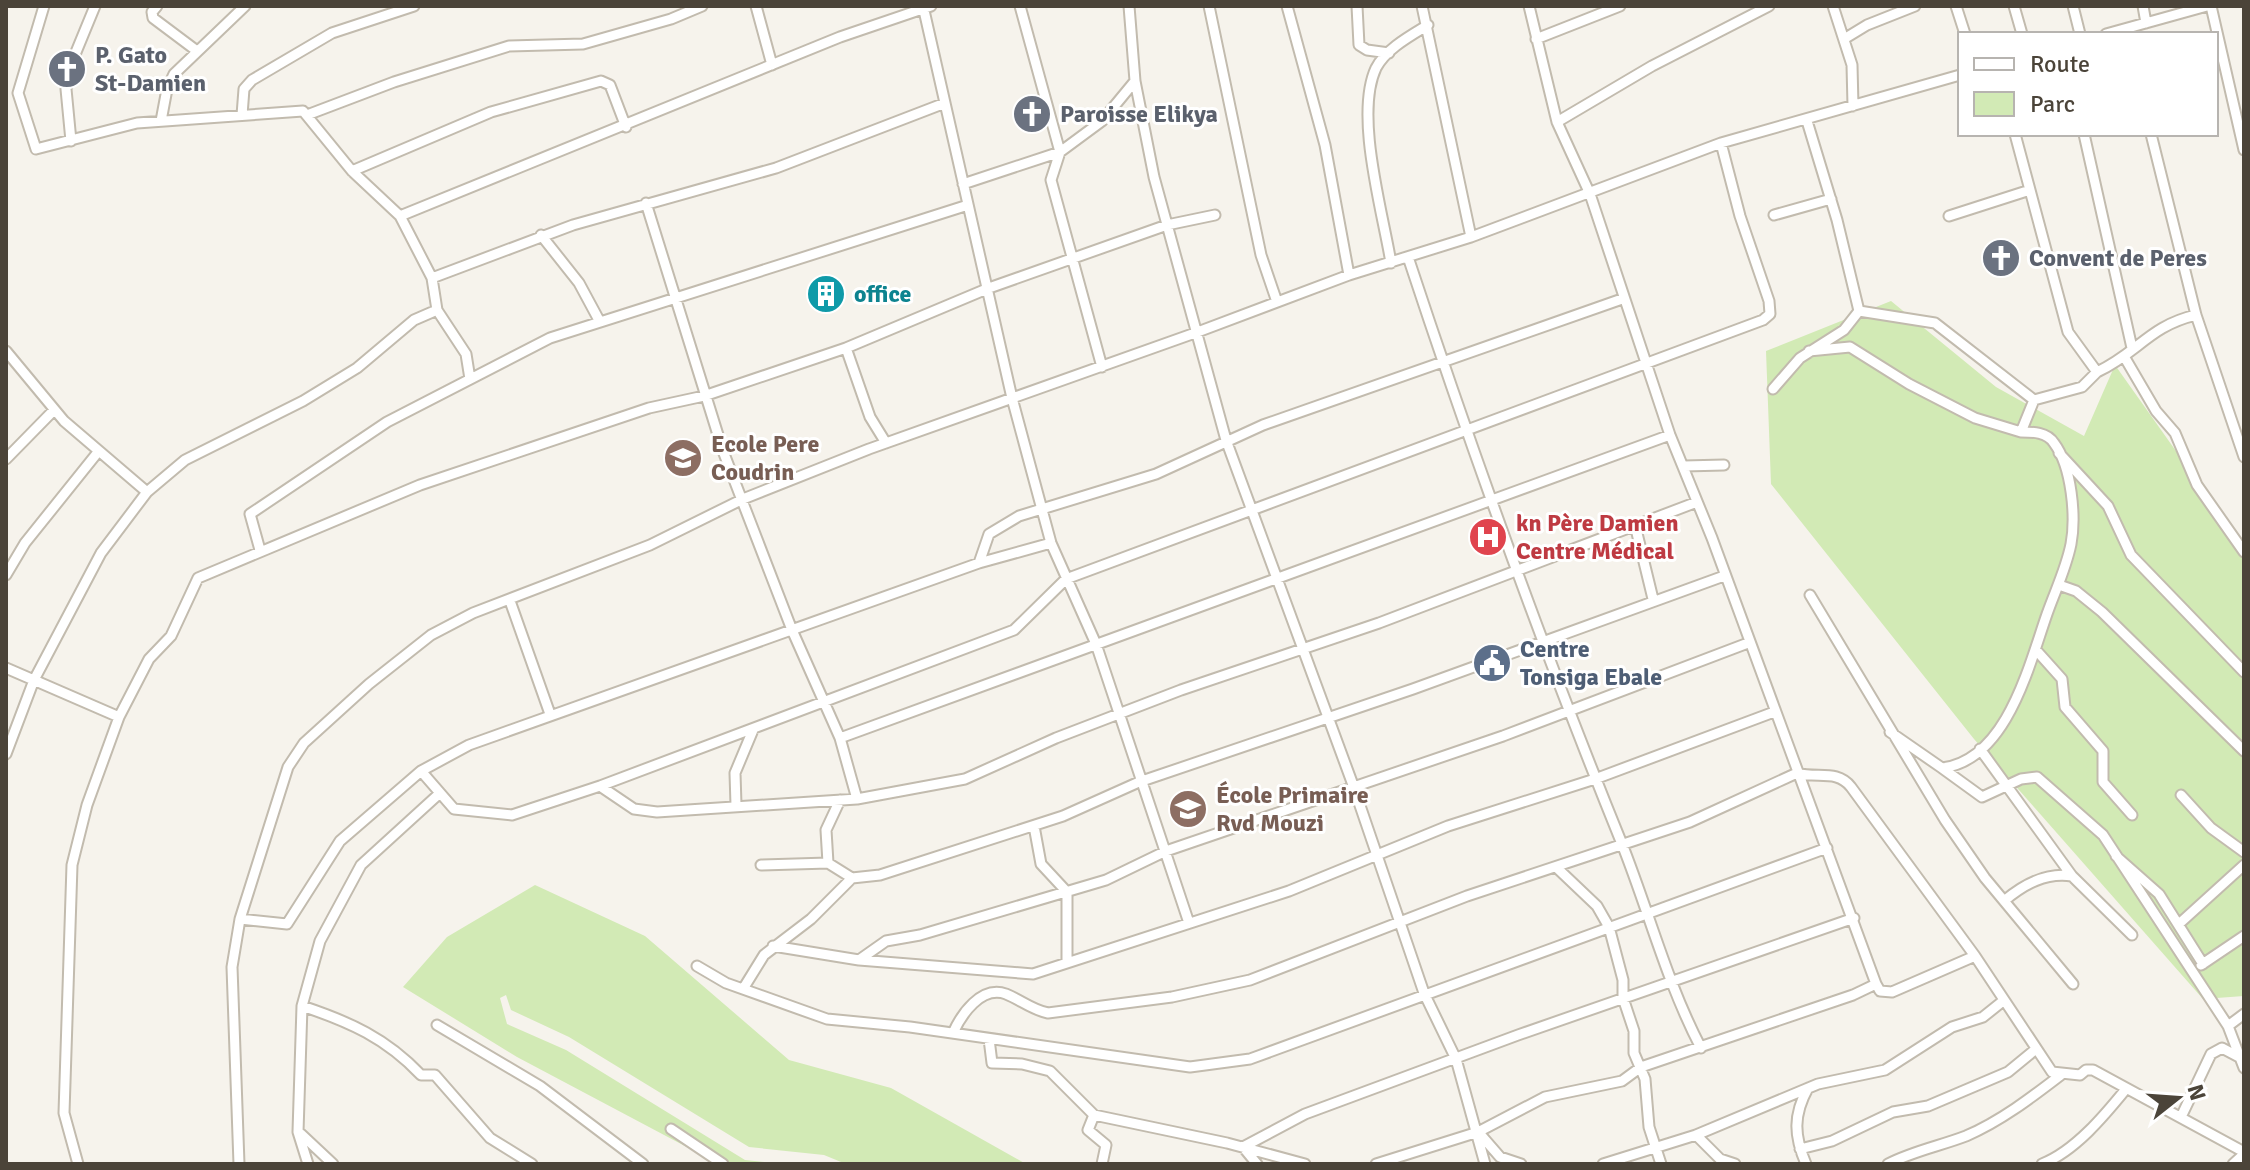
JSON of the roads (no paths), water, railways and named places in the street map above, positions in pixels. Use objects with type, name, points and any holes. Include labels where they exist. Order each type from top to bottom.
[{"type":"street","points":[[44,6],[34,32],[19,99],[36,149],[132,123],[297,110],[307,115],[352,171],[400,216],[432,278],[437,310],[466,354],[470,379]]},
{"type":"street","points":[[71,141],[66,89],[74,57],[95,6]]},
{"type":"street","points":[[157,6],[152,12],[153,18],[197,51]]},
{"type":"street","points":[[161,121],[170,82],[197,51],[245,6]]},
{"type":"street","points":[[242,115],[244,89],[252,80],[332,33],[414,6]]},
{"type":"street","points":[[307,115],[495,49],[519,45],[566,46],[598,40],[702,6]]},
{"type":"street","points":[[756,6],[772,65]]},
{"type":"street","points":[[1020,6],[1060,152],[1051,180],[1102,367]]},
{"type":"street","points":[[1129,6],[1135,81],[1167,225],[1226,440],[1353,785],[1424,993],[1456,1059],[1485,1164]]},
{"type":"street","points":[[1209,6],[1261,255],[1277,302]]},
{"type":"street","points":[[1287,6],[1325,145],[1349,275]]},
{"type":"street","points":[[1357,6],[1359,45],[1367,50],[1389,53]]},
{"type":"street","points":[[1422,6],[1471,237]]},
{"type":"street","points":[[1529,6],[1557,122],[1590,194],[1622,299],[1670,435],[1854,918],[1876,984],[1880,991],[1892,992],[1925,981],[1975,956]]},
{"type":"street","points":[[1536,39],[1604,9],[1620,6]]},
{"type":"street","points":[[1557,122],[1639,73],[1769,6]]},
{"type":"street","points":[[1833,6],[1855,77],[1853,106]]},
{"type":"street","points":[[1844,39],[1867,25],[1915,6]]},
{"type":"street","points":[[1956,6],[1964,32]]},
{"type":"street","points":[[2014,6],[2021,32]]},
{"type":"street","points":[[2073,6],[2080,32]]},
{"type":"street","points":[[2143,6],[2146,23]]},
{"type":"street","points":[[2129,31],[2146,23],[2209,6],[2215,32]]},
{"type":"street","points":[[400,216],[626,127],[772,65],[926,7],[1012,398],[1051,543],[1096,644],[1139,782],[1189,923]]},
{"type":"street","points":[[1391,263],[1374,174],[1370,90],[1376,68],[1389,53],[1428,25]]},
{"type":"street","points":[[2218,43],[2244,150]]},
{"type":"street","points":[[239,1164],[232,967],[240,919],[288,767],[304,743],[379,675],[431,635],[473,613],[650,545],[743,499],[886,443],[1349,275],[1471,237],[1721,143],[1958,76]]},
{"type":"street","points":[[352,171],[491,112],[601,81],[610,85],[626,127]]},
{"type":"street","points":[[963,184],[1060,152],[1102,121],[1135,81]]},
{"type":"street","points":[[432,278],[541,235],[776,168],[945,103]]},
{"type":"street","points":[[1807,121],[1831,199],[1859,311]]},
{"type":"street","points":[[2016,136],[2068,332],[2097,372]]},
{"type":"street","points":[[2084,136],[2132,348]]},
{"type":"street","points":[[2151,136],[2196,315],[2244,457]]},
{"type":"street","points":[[421,771],[454,809],[510,815],[600,786],[1014,630],[1066,579],[1744,328],[1770,314],[1721,143]]},
{"type":"street","points":[[1949,216],[2030,190]]},
{"type":"street","points":[[1774,215],[1831,199]]},
{"type":"street","points":[[646,203],[704,396],[792,630],[840,738],[857,799]]},
{"type":"street","points":[[260,550],[250,514],[385,424],[550,338],[968,205]]},
{"type":"street","points":[[78,1164],[64,1113],[72,865],[87,805],[119,717],[149,659],[171,636],[198,578],[420,485],[649,408],[704,396],[846,348],[989,288],[1167,225],[1215,215]]},
{"type":"street","points":[[541,235],[579,283],[600,322]]},
{"type":"street","points":[[1408,257],[1566,709],[1701,1048]]},
{"type":"street","points":[[979,563],[989,534],[1009,521],[1041,508],[1156,474],[1226,440],[1622,299]]},
{"type":"street","points":[[6,754],[34,680],[101,553],[147,492],[185,460],[303,401],[357,368],[414,320],[437,310]]},
{"type":"street","points":[[1773,389],[1809,351],[1844,330],[1859,311]]},
{"type":"street","points":[[1859,311],[1935,323],[2034,400]]},
{"type":"street","points":[[2034,400],[2082,387],[2097,372],[2125,358],[2132,348],[2157,328],[2196,315]]},
{"type":"street","points":[[1809,351],[1850,347],[1909,384],[1975,418],[2021,432],[2044,435],[2054,442],[2067,477],[2073,519],[2071,543],[2018,698],[1980,749],[1959,765],[1942,768]]},
{"type":"street","points":[[846,348],[870,417],[886,443]]},
{"type":"street","points":[[6,351],[54,410],[98,452],[147,492]]},
{"type":"street","points":[[2125,358],[2156,411],[2175,433],[2197,485],[2244,552]]},
{"type":"street","points":[[6,374],[17,366]]},
{"type":"street","points":[[2021,432],[2034,400]]},
{"type":"street","points":[[6,459],[54,410]]},
{"type":"street","points":[[840,738],[1276,576],[1406,533],[1670,435]]},
{"type":"street","points":[[6,575],[22,546],[98,452]]},
{"type":"street","points":[[2059,453],[2108,506],[2131,555],[2244,672]]},
{"type":"street","points":[[1684,466],[1724,465]]},
{"type":"street","points":[[600,786],[634,809],[645,811],[857,799],[965,779],[1120,714],[1304,650],[1697,502]]},
{"type":"street","points":[[1635,525],[1653,599]]},
{"type":"street","points":[[240,919],[283,925],[292,920],[340,841],[421,771],[469,745],[979,563],[1051,543]]},
{"type":"street","points":[[761,865],[828,863],[852,878],[880,875],[1034,826],[1139,782],[1329,718],[1724,576]]},
{"type":"street","points":[[2059,585],[2076,591],[2102,612],[2244,751]]},
{"type":"street","points":[[1810,595],[1945,820],[2004,901],[2073,984]]},
{"type":"street","points":[[510,601],[550,714]]},
{"type":"street","points":[[859,960],[875,945],[886,941],[920,935],[1106,880],[1166,851],[1503,736],[1566,709],[1748,643]]},
{"type":"street","points":[[2036,650],[2062,679],[2065,707],[2103,751],[2103,782],[2132,815]]},
{"type":"street","points":[[6,668],[119,717]]},
{"type":"street","points":[[773,946],[859,960],[1023,974],[1289,891],[1377,853],[1595,779],[1774,712]]},
{"type":"street","points":[[736,805],[735,773],[753,730]]},
{"type":"street","points":[[1890,732],[1982,797],[2030,777],[2040,779],[2103,835],[2110,852],[2228,1026],[2244,1068]]},
{"type":"street","points":[[1980,749],[2008,785],[2018,806],[2072,876],[2132,935]]},
{"type":"street","points":[[953,1033],[969,1006],[994,994],[1008,995],[1036,1011],[1048,1013],[1172,997],[1250,980],[1400,922],[1690,822],[1797,773],[1815,777],[1832,775],[1846,781],[1975,956],[2052,1072],[2080,1075],[2089,1069],[2244,1153],[2233,1164]]},
{"type":"street","points":[[308,1164],[298,1132],[302,1006],[320,941],[358,870],[440,793]]},
{"type":"street","points":[[2181,795],[2211,828],[2244,852]]},
{"type":"street","points":[[828,863],[826,830],[840,800]]},
{"type":"street","points":[[1034,826],[1041,864],[1067,892],[1067,961]]},
{"type":"street","points":[[697,966],[710,976],[827,1019],[953,1033],[1181,1066],[1210,1065],[1250,1059],[1827,848]]},
{"type":"street","points":[[2110,852],[2143,877],[2180,923],[2203,964]]},
{"type":"street","points":[[2180,923],[2244,865]]},
{"type":"street","points":[[1556,867],[1597,906],[1609,927],[1623,980],[1623,998],[1634,1031],[1634,1053],[1647,1088],[1646,1115],[1661,1164]]},
{"type":"street","points":[[2004,901],[2040,877],[2055,874],[2072,876]]},
{"type":"street","points":[[743,989],[773,946],[811,919],[852,878]]},
{"type":"street","points":[[1243,1147],[1305,1114],[1854,918]]},
{"type":"street","points":[[2191,971],[2244,936]]},
{"type":"street","points":[[1376,1164],[1478,1132],[1545,1097],[1622,1081],[1641,1067],[1876,984]]},
{"type":"street","points":[[1603,1164],[1696,1135],[1808,1088],[1885,1070],[1952,1027],[1983,1017],[2003,1001]]},
{"type":"street","points":[[302,1006],[357,1025],[382,1040],[421,1075],[435,1075],[490,1138],[532,1164]]},
{"type":"street","points":[[2228,1026],[2244,1014]]},
{"type":"street","points":[[437,1025],[540,1086],[643,1164]]},
{"type":"street","points":[[989,1039],[992,1063],[1022,1064],[1050,1071],[1094,1115],[1243,1147],[1305,1164]]},
{"type":"street","points":[[2181,1117],[2211,1054],[2222,1048],[2239,1057]]},
{"type":"street","points":[[1800,1149],[1832,1141],[1893,1112],[1928,1106],[2008,1072],[2036,1049]]},
{"type":"street","points":[[1888,1164],[1965,1136],[1993,1122],[2029,1101],[2062,1074]]},
{"type":"street","points":[[1806,1164],[1800,1149],[1797,1114],[1808,1088]]},
{"type":"street","points":[[2042,1164],[2057,1157],[2097,1123],[2126,1089]]},
{"type":"street","points":[[1094,1115],[1088,1130],[1106,1145],[1102,1164]]},
{"type":"street","points":[[671,1129],[723,1164]]},
{"type":"street","points":[[298,1132],[333,1164]]},
{"type":"street","points":[[1478,1132],[1500,1157],[1521,1164]]},
{"type":"street","points":[[1696,1135],[1720,1159],[1735,1164]]},
{"type":"street","points":[[1243,1147],[1257,1164]]},
{"type":"place","name":"P. Gato St-Damien","points":[[67,69]]},
{"type":"place","name":"Paroisse Elikya","points":[[1032,114]]},
{"type":"place","name":"Convent de Peres","points":[[2001,258]]},
{"type":"place","name":"office","points":[[826,294]]},
{"type":"place","name":"Ecole Pere Coudrin","points":[[683,458]]},
{"type":"place","name":"kn Père Damien Centre Médical","points":[[1488,537]]},
{"type":"place","name":"Centre Tonsiga Ebale","points":[[1492,663]]},
{"type":"place","name":"École Primaire Rvd Mouzi","points":[[1188,809]]}]
